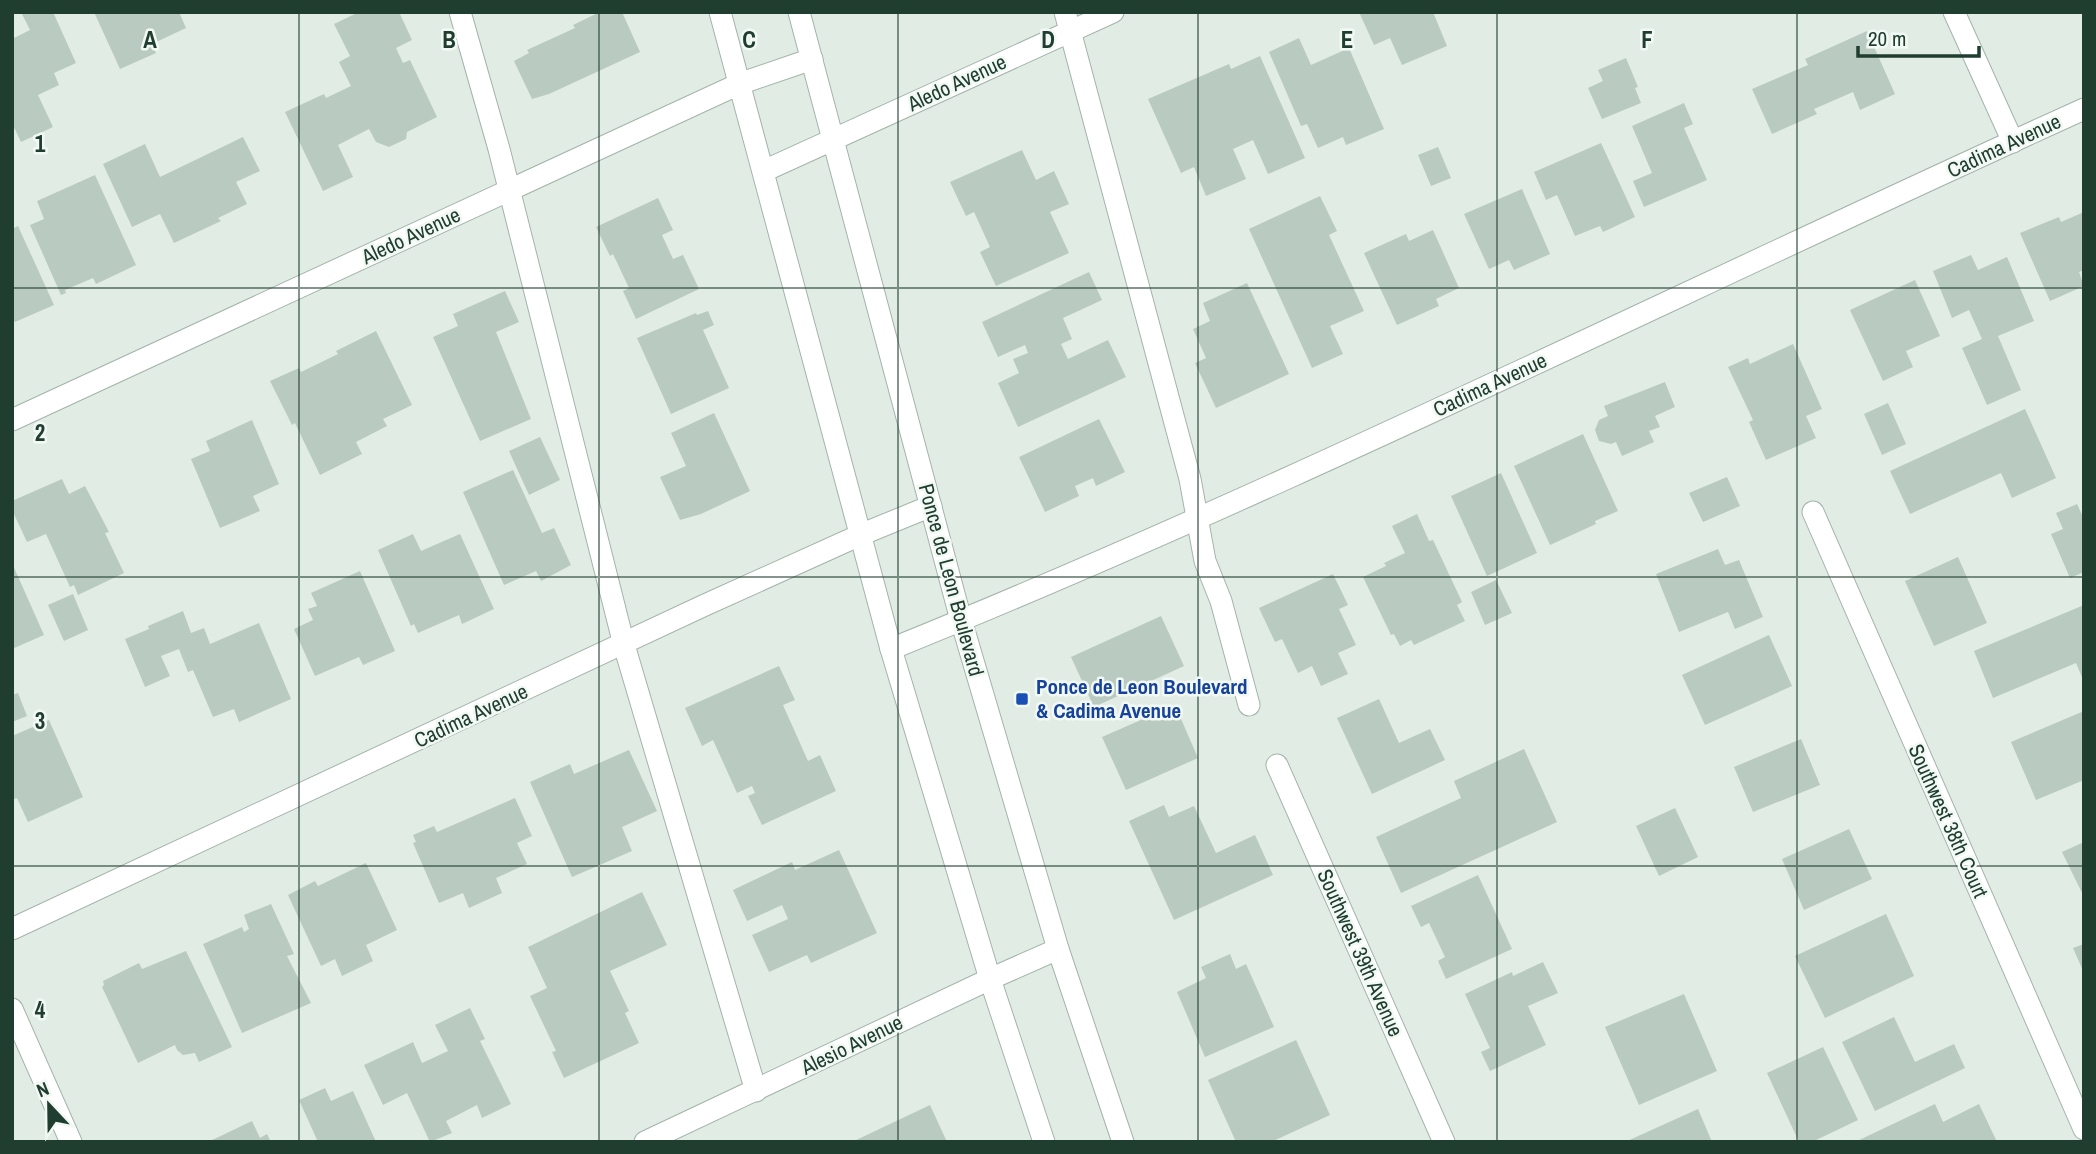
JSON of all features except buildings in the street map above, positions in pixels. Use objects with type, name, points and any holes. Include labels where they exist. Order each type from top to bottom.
[{"type":"street","points":[[460,12],[510,190],[624,645],[756,1091]]},
{"type":"street","points":[[720,12],[891,649],[989,979],[1044,1142]]},
{"type":"street","name":"Ponce de Leon Boulevard","points":[[799,12],[961,620],[1058,949],[1123,1142]]},
{"type":"street","name":"Aledo Avenue","points":[[764,172],[1068,22],[1113,12]]},
{"type":"street","points":[[1954,12],[2013,142]]},
{"type":"street","points":[[1068,22],[1189,479],[1205,561],[1221,601],[1249,705]]},
{"type":"street","name":"Aledo Avenue","points":[[12,420],[739,84],[812,59]]},
{"type":"street","name":"Cadima Avenue","points":[[891,649],[1197,520],[2084,109]]},
{"type":"street","name":"Cadima Avenue","points":[[12,929],[860,535],[931,506]]},
{"type":"street","name":"Southwest 38th Court","points":[[1813,512],[2084,1129]]},
{"type":"street","name":"Southwest 39th Avenue","points":[[1277,765],[1444,1142]]},
{"type":"street","name":"Alesio Avenue","points":[[645,1142],[1058,949]]},
{"type":"street","points":[[12,1009],[71,1142]]},
{"type":"place","name":"Ponce de Leon Boulevard & Cadima Avenue","points":[[1022,699]]}]
